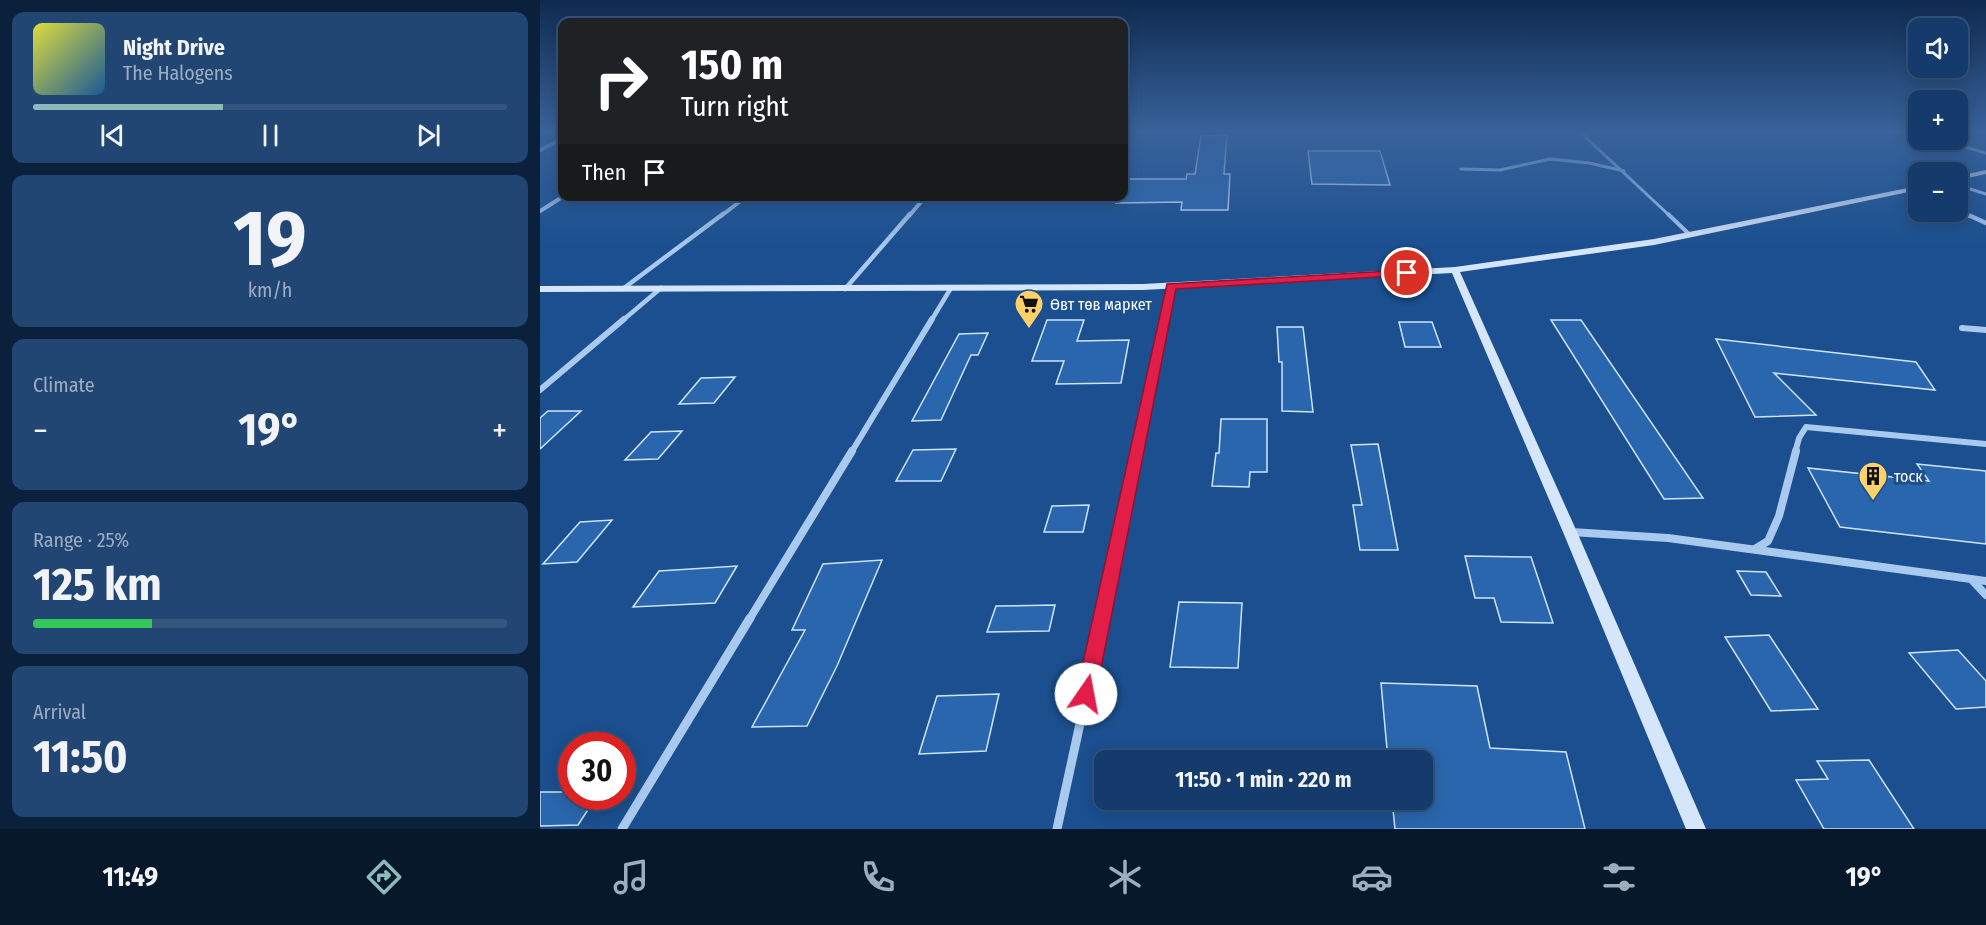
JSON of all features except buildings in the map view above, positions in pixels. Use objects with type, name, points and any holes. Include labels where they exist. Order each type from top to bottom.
[{"type":"main road","points":[[1968,176],[1986,172]]},
{"type":"main road","points":[[540,289],[1171,286],[1455,270],[1654,242],[1908,190]]},
{"type":"main road","points":[[1455,270],[1570,532],[1696,829]]},
{"type":"street","points":[[540,211],[558,200]]},
{"type":"street","points":[[624,288],[740,201]]},
{"type":"street","points":[[845,289],[923,201]]},
{"type":"street","points":[[1968,215],[1986,223]]},
{"type":"street","points":[[1057,829],[1171,286]]},
{"type":"street","points":[[540,390],[661,288]]},
{"type":"street","points":[[622,829],[951,288]]},
{"type":"street","points":[[1962,328],[1986,330]]},
{"type":"street","points":[[1755,550],[1768,541],[1779,516],[1799,438],[1806,427],[1986,444]]},
{"type":"street","points":[[1570,532],[1668,538],[1986,581]]},
{"type":"street","points":[[1971,579],[1986,595]]},
{"type":"lane","points":[[1624,171],[1690,235]]},
{"type":"lane","points":[[1968,188],[1986,194]]},
{"type":"place","name":"Өвт төв маркет","points":[[1029,330]]},
{"type":"place","name":"тоск","points":[[1873,502]]},
{"type":"route","points":[[1086,694],[1171,286],[1407,273]]}]
